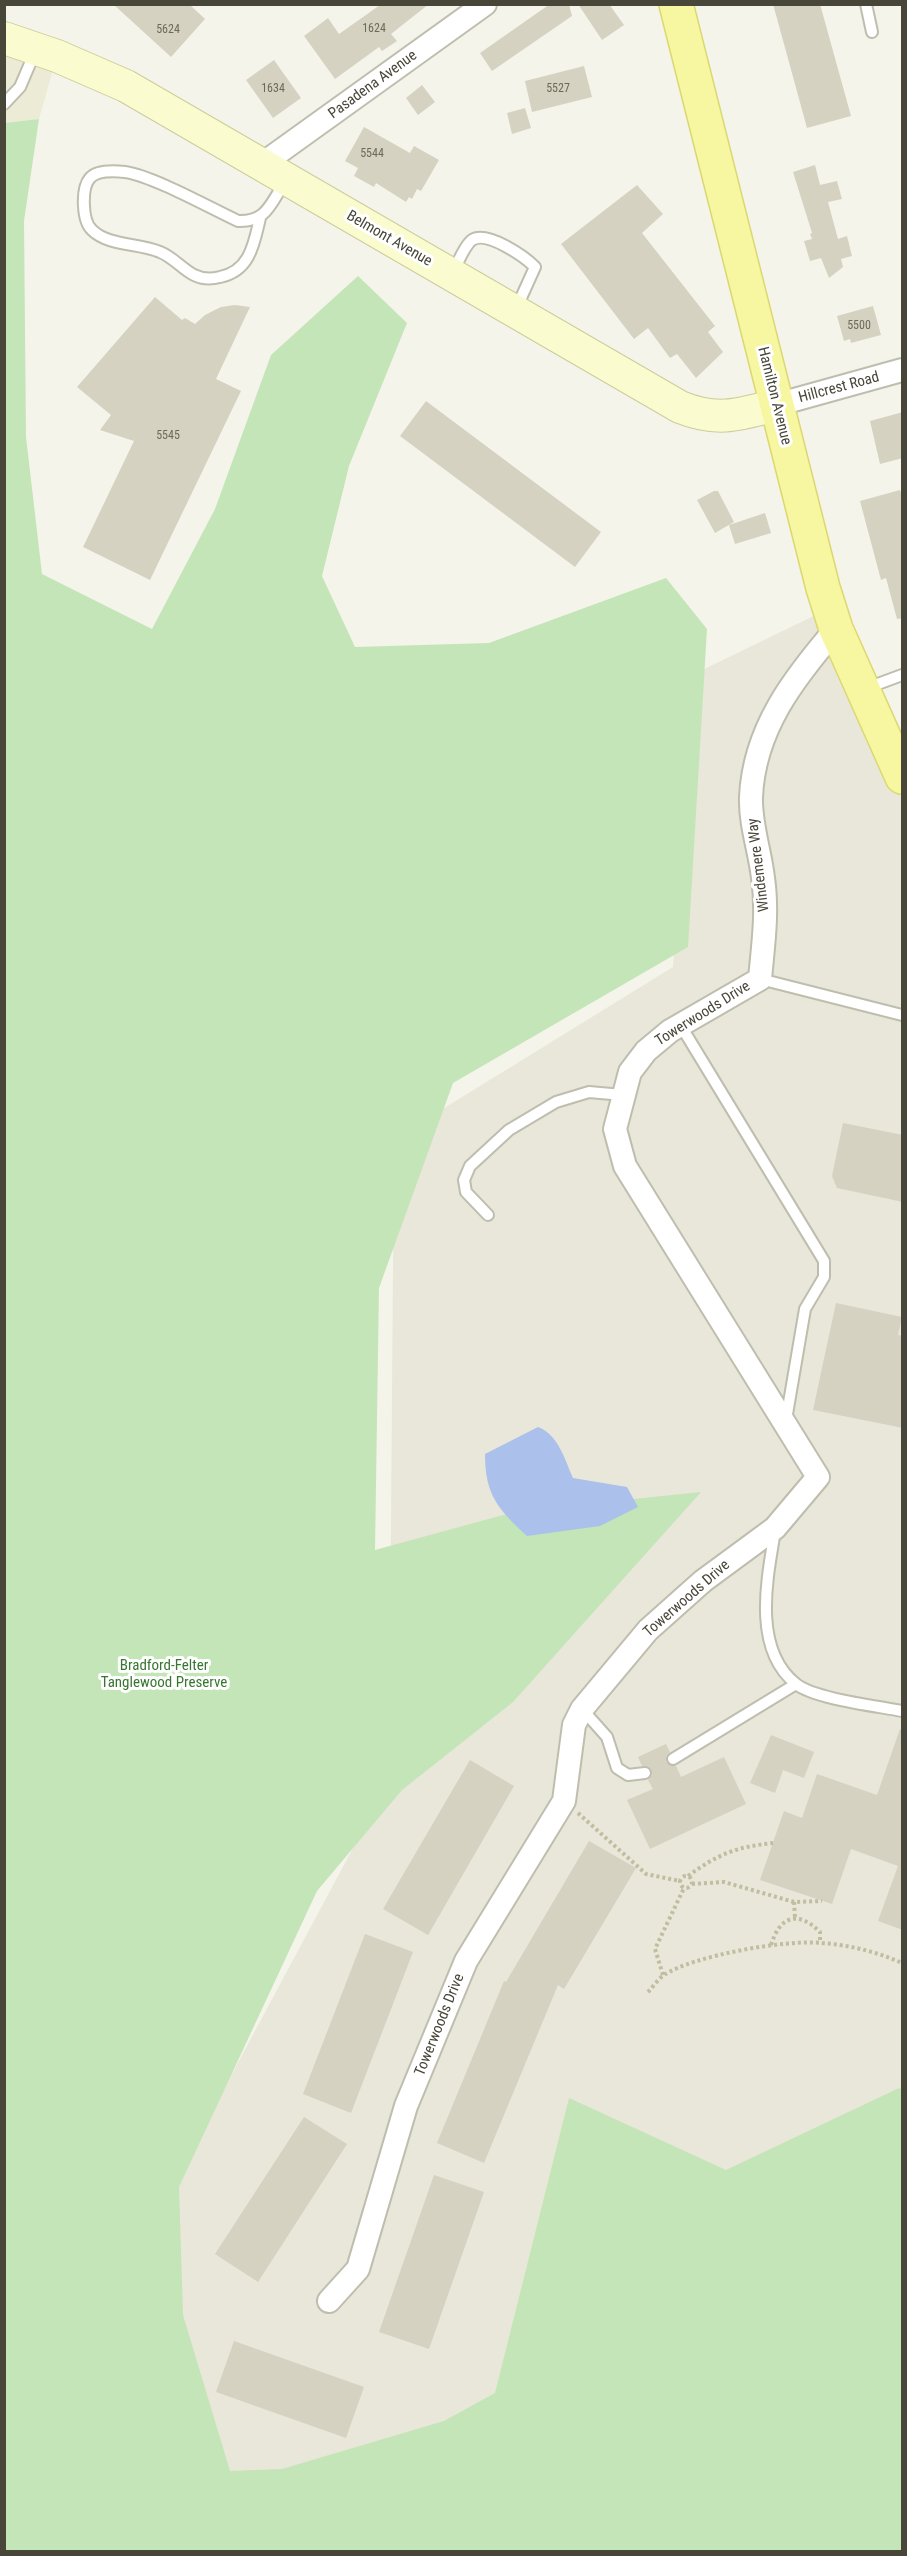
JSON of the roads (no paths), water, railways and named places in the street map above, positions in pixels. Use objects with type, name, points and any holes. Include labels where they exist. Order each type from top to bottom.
[{"type":"main road","name":"Hamilton Avenue","points":[[676,4],[776,405],[836,628],[903,777]]},
{"type":"street","name":"Pasadena Avenue","points":[[274,172],[485,4]]},
{"type":"street","name":"Belmont Avenue","points":[[4,38],[126,86],[691,412],[711,417],[733,416],[776,405]]},
{"type":"street","name":"Hillcrest Road","points":[[776,405],[903,370]]},
{"type":"street","name":"Windemere Way","points":[[760,979],[766,913],[764,879],[755,837],[751,797],[757,758],[771,717],[800,671],[836,628]]},
{"type":"street","name":"Towerwoods Drive","points":[[329,2301],[358,2269],[406,2106],[466,1961],[564,1801],[573,1725],[582,1710],[648,1630],[703,1581],[775,1528],[818,1476],[625,1166],[615,1129],[630,1072],[646,1051],[681,1026],[760,979]]},
{"type":"lane","points":[[866,4],[872,32]]},
{"type":"lane","points":[[4,104],[20,87],[36,49]]},
{"type":"lane","points":[[260,218],[253,222],[238,221],[126,172],[95,174],[89,179],[85,190],[85,214],[89,228],[103,238],[161,252],[194,275],[210,279],[233,274],[244,265],[254,245],[274,172]]},
{"type":"lane","points":[[452,275],[471,240],[479,237],[493,240],[527,259],[535,267],[515,312]]},
{"type":"lane","points":[[864,689],[903,675]]},
{"type":"lane","points":[[760,979],[903,1015]]},
{"type":"lane","points":[[681,1026],[824,1261],[824,1277],[805,1309],[785,1424]]},
{"type":"lane","points":[[488,1215],[466,1192],[464,1180],[470,1166],[509,1130],[556,1102],[589,1092],[623,1095]]},
{"type":"lane","points":[[775,1528],[767,1584],[768,1634],[775,1659],[796,1684],[825,1695],[903,1712]]},
{"type":"lane","points":[[673,1759],[796,1684]]},
{"type":"lane","points":[[582,1710],[607,1737],[617,1768],[628,1775],[645,1773]]},
{"type":"water","points":[[538,1427],[545,1430],[556,1441],[573,1478],[627,1487],[638,1507],[600,1526],[527,1536],[508,1518],[495,1500],[487,1480],[485,1454]]},
{"type":"park label","name":"Bradford-Felter Tanglewood Preserve","points":[[164,1674]]}]
